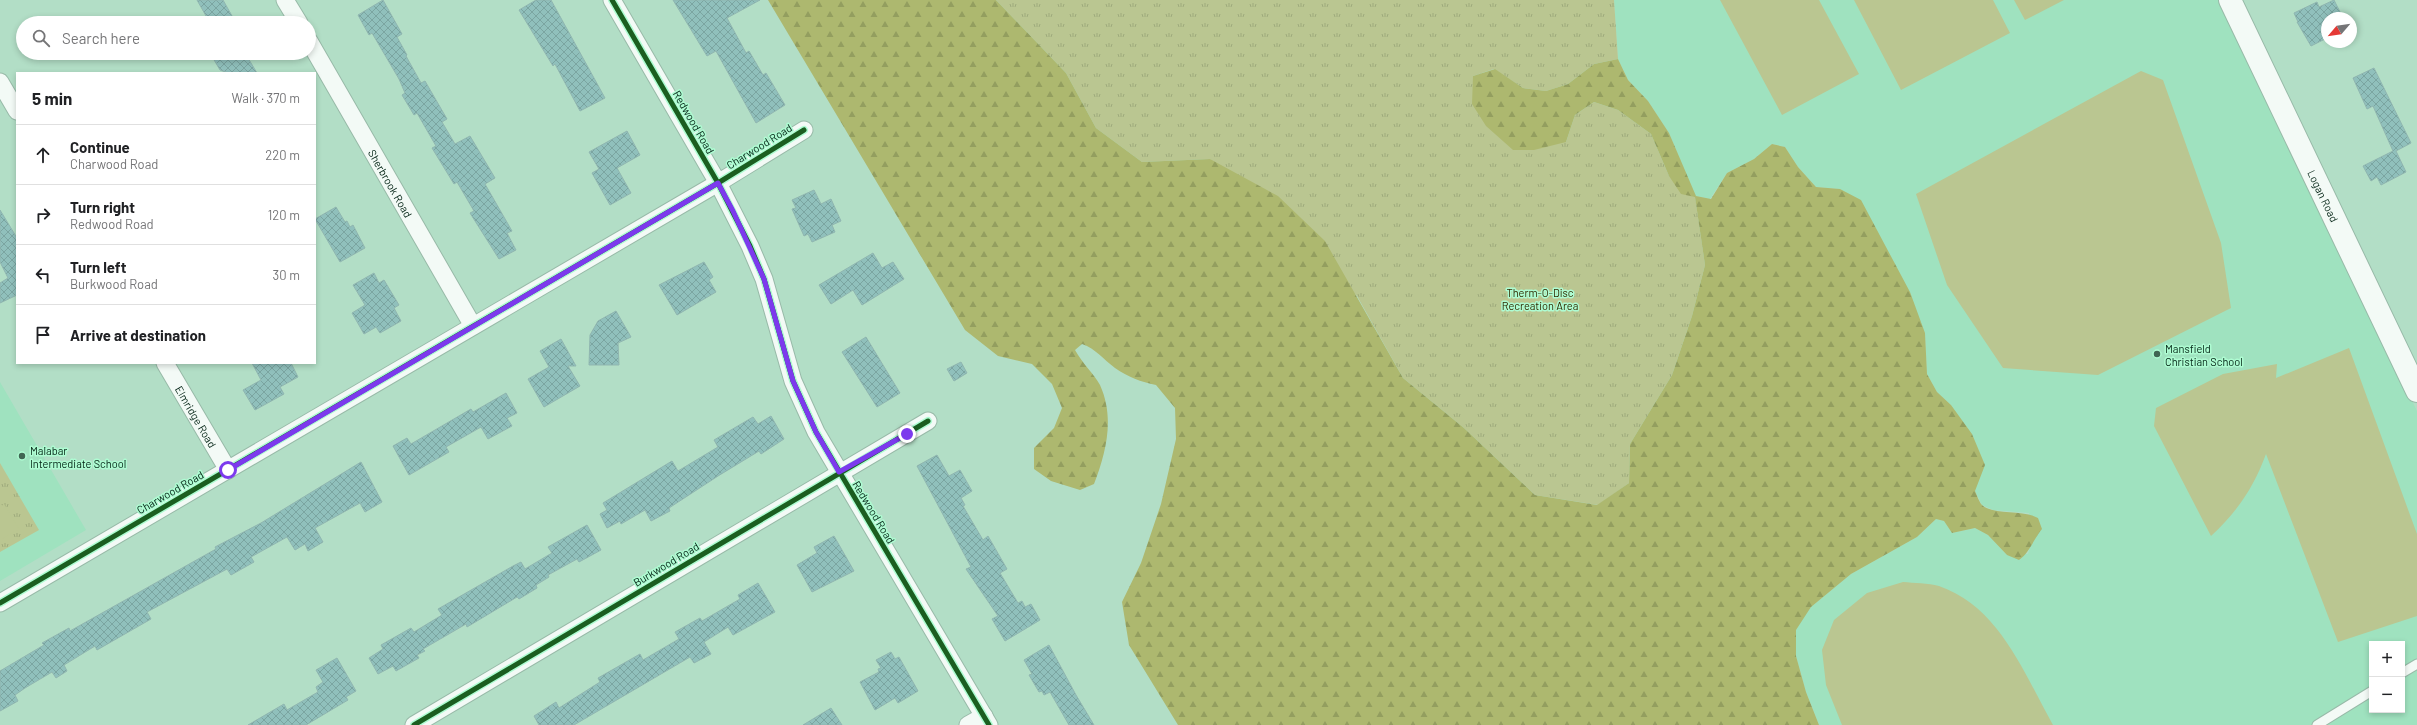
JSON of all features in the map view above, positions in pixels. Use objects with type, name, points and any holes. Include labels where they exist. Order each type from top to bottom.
[{"type":"street","points":[[285,0],[294,16]]},
{"type":"street","name":"Redwood Road","points":[[612,0],[718,183],[736,218],[764,279],[793,381],[816,432],[986,720]]},
{"type":"street","name":"Logan Road","points":[[2230,0],[2417,392]]},
{"type":"street","name":"Sherbrook Road","points":[[316,53],[473,326]]},
{"type":"street","points":[[0,82],[16,109]]},
{"type":"street","name":"Charwood Road","points":[[0,603],[718,183],[804,130]]},
{"type":"street","name":"Elmridge Road","points":[[166,364],[228,470]]},
{"type":"street","name":"Burkwood Road","points":[[414,725],[839,472],[928,421]]},
{"type":"street","points":[[968,725],[986,720]]},
{"type":"lane","points":[[2405,671],[2417,664]]},
{"type":"lane","points":[[2317,725],[2369,693]]},
{"type":"shaded area","name":"Mansfield Christian School","points":[[1614,0],[2219,0],[2417,411],[2417,725],[1819,725],[1806,692],[1796,656],[1795,630],[1811,607],[1851,574],[1917,537],[1936,519],[1944,521],[1952,533],[1975,528],[1988,535],[2007,555],[2028,554],[2032,540],[2029,513],[1993,510],[1982,505],[1975,491],[1951,405],[1937,392],[1927,374],[1925,333],[1840,189],[1816,187],[1798,167],[1785,147],[1772,144],[1754,159],[1727,173],[1710,199],[1695,196],[1669,133],[1648,101],[1628,80],[1618,59]]},
{"type":"shaded area","name":"Malabar Intermediate School","points":[[0,382],[86,530],[0,581]]},
{"type":"green space","points":[[768,0],[996,0],[1066,73],[1096,128],[1142,162],[1210,159],[1278,196],[1325,241],[1403,378],[1464,428],[1535,495],[1597,505],[1629,483],[1630,444],[1672,375],[1692,316],[1705,265],[1695,197],[1681,194],[1669,176],[1651,134],[1618,110],[1594,102],[1575,115],[1566,142],[1534,150],[1513,150],[1486,126],[1472,104],[1473,76],[1495,69],[1523,88],[1546,91],[1568,84],[1594,64],[1618,59],[1628,80],[1648,101],[1669,133],[1696,196],[1711,199],[1727,173],[1754,159],[1772,144],[1785,147],[1798,167],[1816,187],[1840,189],[1861,200],[1910,292],[1925,333],[1927,374],[1937,392],[1951,405],[1972,434],[1985,465],[1975,491],[1980,502],[1987,508],[2001,512],[2032,515],[2038,518],[2042,529],[2029,550],[2019,560],[2007,555],[1988,535],[1975,528],[1952,533],[1944,521],[1936,519],[1917,537],[1851,574],[1811,607],[1796,630],[1796,656],[1806,692],[1819,725],[1178,725],[1129,645],[1122,602],[1141,563],[1161,504],[1176,439],[1175,408],[1156,385],[1130,377],[1115,368],[1095,351],[1082,344],[1075,350],[1100,385],[1105,397],[1107,410],[1108,423],[1105,448],[1094,484],[1080,490],[1051,481],[1034,469],[1034,448],[1054,428],[1062,408],[1052,384],[1032,364],[998,356],[965,330]]},
{"type":"green space","name":"Therm-O-Disc Recreation Area","points":[[996,0],[1614,0],[1618,59],[1594,64],[1568,84],[1546,91],[1523,88],[1494,69],[1473,76],[1566,142],[1575,115],[1594,102],[1618,110],[1651,134],[1669,176],[1695,196],[1705,265],[1692,316],[1672,375],[1630,444],[1629,483],[1598,505],[1535,495],[1464,428],[1403,378],[1357,296],[1210,159],[1142,162],[1096,128],[1066,73]]},
{"type":"green space","points":[[1720,0],[1819,0],[1859,74],[1782,115]]},
{"type":"green space","points":[[1854,0],[1993,0],[2010,33],[1901,90]]},
{"type":"green space","points":[[2014,0],[2064,0],[2025,20]]},
{"type":"green space","points":[[2141,71],[2163,80],[2221,243],[2231,308],[2098,375],[2003,368],[1947,285],[1916,194]]},
{"type":"green space","points":[[2349,348],[2417,534],[2417,616],[2338,642],[2266,454],[2256,477],[2244,498],[2229,518],[2211,536],[2154,426],[2156,408],[2223,374],[2277,364],[2276,378]]},
{"type":"green space","points":[[0,463],[39,530],[0,552]]},
{"type":"green space","points":[[4,504],[19,529],[0,540],[0,507]]},
{"type":"green space","points":[[1903,582],[1939,586],[1960,596],[1978,609],[2008,644],[2053,725],[1842,725],[1826,685],[1822,650],[1834,620],[1867,593]]},
{"type":"building","points":[[197,0],[223,0],[232,16],[206,16]]},
{"type":"building","points":[[383,0],[402,34],[397,37],[407,55],[406,56],[421,83],[425,81],[447,119],[442,122],[455,144],[470,136],[495,178],[485,184],[512,231],[507,233],[516,250],[499,259],[470,213],[474,211],[457,182],[454,184],[432,148],[436,146],[417,113],[414,115],[402,95],[405,93],[399,79],[372,33],[369,35],[358,15]]},
{"type":"building","points":[[536,0],[551,0],[605,98],[580,111],[555,64],[553,66],[519,10]]},
{"type":"building","points":[[673,0],[760,0],[727,18],[746,53],[749,51],[763,75],[766,73],[785,105],[756,123],[716,51],[707,56]]},
{"type":"building","points":[[2334,0],[2340,12],[2321,12],[2321,41],[2311,46],[2297,22],[2294,13],[2317,2],[2319,7]]},
{"type":"building","points":[[214,60],[249,60],[256,72],[225,72],[220,70]]},
{"type":"building","points":[[2374,68],[2411,143],[2396,151],[2406,172],[2381,185],[2377,177],[2371,181],[2363,166],[2393,151],[2373,106],[2367,109],[2353,78]]},
{"type":"building","points":[[627,131],[640,155],[617,168],[631,193],[610,205],[592,173],[599,169],[589,152]]},
{"type":"building","points":[[814,190],[821,204],[831,199],[841,221],[832,225],[835,232],[812,242],[808,234],[804,236],[792,209],[796,208],[792,200]]},
{"type":"building","points":[[336,207],[345,222],[347,221],[350,227],[353,225],[365,248],[340,262],[316,218]]},
{"type":"building","points":[[0,210],[16,236],[16,295],[0,303],[0,283],[8,278],[0,262]]},
{"type":"building","points":[[873,253],[882,268],[893,262],[904,279],[862,305],[853,290],[831,304],[819,285]]},
{"type":"building","points":[[704,262],[713,277],[709,280],[716,292],[677,315],[659,285]]},
{"type":"building","points":[[374,273],[379,283],[384,280],[399,305],[394,308],[401,321],[380,333],[376,327],[364,334],[352,313],[365,305],[353,285]]},
{"type":"building","points":[[616,311],[631,337],[618,343],[619,365],[589,365],[590,335],[598,321]]},
{"type":"building","points":[[866,337],[900,393],[877,407],[842,352]]},
{"type":"building","points":[[561,339],[576,366],[568,366],[580,386],[544,407],[528,379],[549,367],[540,351]]},
{"type":"building","points":[[961,362],[967,373],[954,381],[947,369]]},
{"type":"building","points":[[253,364],[292,364],[298,377],[280,387],[284,394],[255,410],[243,390],[261,380]]},
{"type":"building","points":[[506,393],[517,413],[507,418],[512,426],[488,439],[481,427],[446,447],[449,452],[409,475],[393,446],[407,438],[411,444],[471,409],[473,412]]},
{"type":"building","points":[[771,416],[784,439],[761,454],[759,451],[718,476],[669,508],[670,511],[651,521],[645,510],[621,524],[620,521],[607,528],[600,514],[607,510],[603,503],[672,461],[678,471],[718,447],[714,440],[753,417],[758,424]]},
{"type":"building","points":[[937,455],[949,476],[960,470],[972,491],[961,498],[965,505],[963,506],[983,540],[988,536],[1007,569],[1000,573],[1018,603],[1022,601],[1025,607],[1031,604],[1040,620],[1005,641],[992,619],[998,616],[966,569],[971,567],[917,466]]},
{"type":"building","points":[[361,462],[382,502],[365,512],[360,503],[315,528],[323,542],[308,551],[305,544],[295,550],[287,537],[251,557],[254,562],[231,575],[227,569],[147,612],[151,619],[97,650],[95,646],[64,665],[67,671],[56,678],[52,672],[25,688],[15,695],[18,701],[0,711],[0,671],[44,645],[42,643],[69,628],[70,631],[216,549],[215,547],[261,523]]},
{"type":"building","points":[[587,525],[601,550],[579,562],[577,559],[548,575],[549,577],[536,585],[537,588],[519,599],[517,597],[467,627],[466,624],[423,649],[425,651],[417,655],[419,658],[396,671],[393,666],[378,674],[369,658],[383,649],[381,645],[411,628],[414,632],[442,615],[438,609],[513,566],[521,562],[525,569],[552,553],[548,547]]},
{"type":"building","points":[[834,536],[854,571],[812,592],[797,565],[817,553],[814,547]]},
{"type":"building","points":[[758,583],[775,612],[733,635],[728,627],[704,642],[711,654],[694,663],[690,657],[574,725],[539,725],[534,716],[556,702],[559,708],[600,682],[598,678],[640,654],[643,660],[679,639],[675,632],[700,618],[702,621],[740,599],[738,595]]},
{"type":"building","points":[[1049,645],[1094,725],[1069,725],[1050,692],[1044,695],[1042,691],[1039,692],[1029,675],[1032,674],[1024,660]]},
{"type":"building","points":[[891,652],[895,659],[899,657],[918,691],[898,703],[895,698],[875,710],[860,682],[879,672],[878,669],[881,668],[876,660]]},
{"type":"building","points":[[337,658],[356,691],[346,697],[348,700],[306,725],[248,725],[284,704],[287,710],[318,692],[316,687],[323,682],[316,670]]},
{"type":"building","points":[[831,708],[842,725],[803,725]]},
{"type":"cycle path","points":[[612,0],[718,183],[750,246],[764,279],[793,381],[816,432],[989,725]]},
{"type":"cycle path","points":[[0,603],[718,183],[804,130]]},
{"type":"cycle path","points":[[414,725],[928,421]]},
{"type":"place","name":"Mansfield Christian School","points":[[2157,354]]},
{"type":"place","name":"Malabar Intermediate School","points":[[22,456]]},
{"type":"route","points":[[228,470],[718,183],[750,246],[764,279],[784,353],[793,381],[805,410],[839,472],[907,434]]}]
